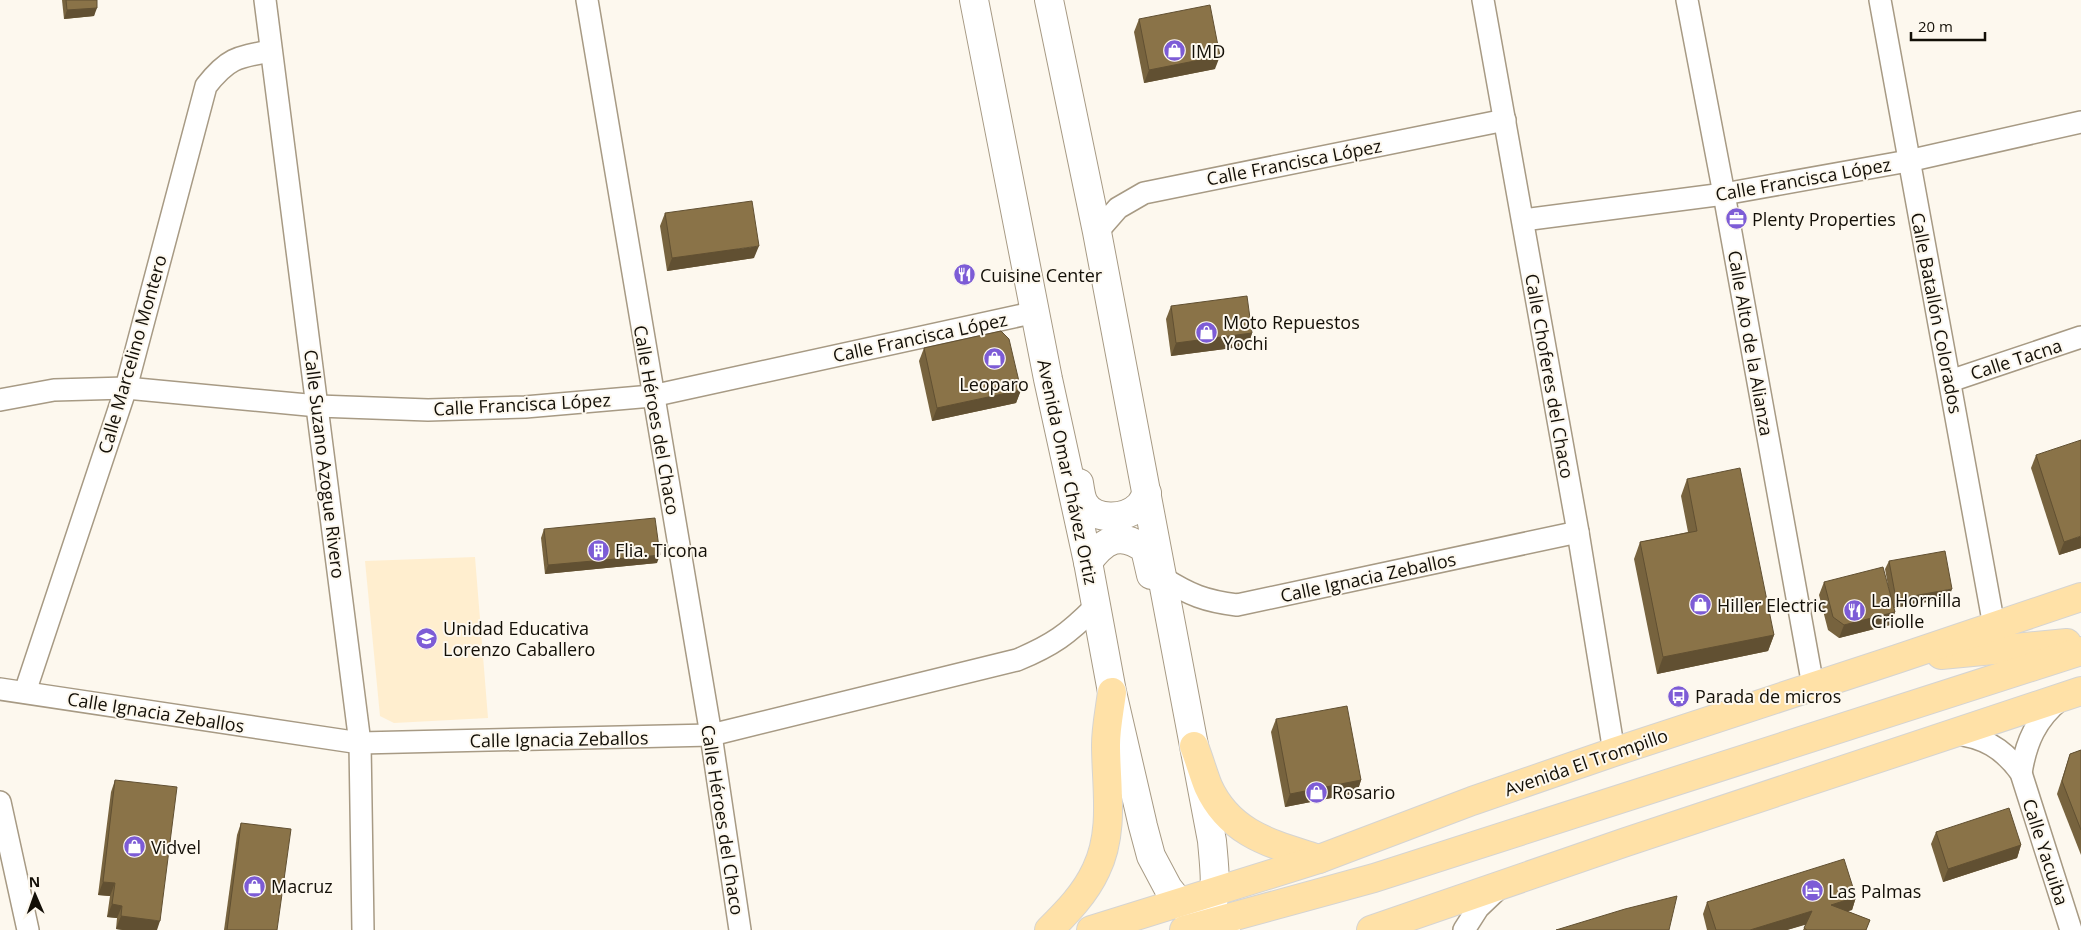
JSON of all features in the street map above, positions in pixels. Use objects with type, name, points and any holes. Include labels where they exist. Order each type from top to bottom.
[{"type":"main road","name":"Avenida Omar Chávez Ortiz","points":[[974,0],[1048,379],[1088,562],[1112,692],[1143,826],[1152,856],[1168,888],[1205,928]]},
{"type":"main road","points":[[1050,0],[1097,232],[1212,841],[1215,873],[1214,893],[1212,907],[1205,928]]},
{"type":"main road","points":[[1048,379],[1064,420],[1084,503],[1095,513],[1110,517],[1126,515],[1139,506],[1147,493]]},
{"type":"main road","points":[[1088,562],[1099,548],[1115,540],[1133,540],[1145,549],[1166,647],[1180,668]]},
{"type":"main road","name":"Avenida El Trompillo","points":[[1092,930],[1320,859],[1472,801],[1614,752],[2081,597]]},
{"type":"main road","points":[[1897,659],[2081,642]]},
{"type":"main road","points":[[1205,928],[1374,878],[2081,650]]},
{"type":"main road","points":[[1049,930],[1072,907],[1088,886],[1097,868],[1104,844],[1108,823],[1106,743],[1112,692]]},
{"type":"main road","points":[[1372,930],[2072,694]]},
{"type":"main road","points":[[1194,746],[1209,787],[1224,812],[1245,832],[1270,843],[1320,859]]},
{"type":"street","name":"Calle Suzano Azogue Rivero","points":[[265,0],[360,743],[363,930]]},
{"type":"street","name":"Calle Héroes del Chaco","points":[[587,0],[652,396],[711,735],[740,930]]},
{"type":"street","name":"Calle Choferes del Chaco","points":[[1483,0],[1578,532],[1614,752]]},
{"type":"street","name":"Calle Alto de la Alianza","points":[[1687,0],[1813,686]]},
{"type":"street","name":"Calle Batallón Colorados","points":[[1880,0],[1994,626]]},
{"type":"street","name":"Calle Marcelino Montero","points":[[25,692],[126,388],[206,86],[226,64],[242,56],[271,51]]},
{"type":"street","name":"Calle Francisca López","points":[[1097,232],[1118,208],[1144,193],[1505,120]]},
{"type":"street","name":"Calle Francisca López","points":[[1523,220],[1724,194],[1908,161],[2081,122]]},
{"type":"street","name":"Calle Francisca López","points":[[0,400],[54,390],[126,388],[318,406],[428,410],[525,407],[652,396],[1036,312]]},
{"type":"street","name":"Calle Tacna","points":[[1950,380],[2081,337]]},
{"type":"street","name":"Calle Ignacia Zeballos","points":[[1162,578],[1189,594],[1212,602],[1237,605],[1578,532]]},
{"type":"street","name":"Calle Ignacia Zeballos","points":[[0,689],[360,743],[711,735],[1018,660],[1046,648],[1070,632],[1096,607]]},
{"type":"street","points":[[2021,774],[2029,738],[2049,709],[2072,694]]},
{"type":"street","name":"Calle Yacuiba","points":[[1951,734],[1968,735],[1984,740],[1999,748],[2021,774],[2072,930]]},
{"type":"street","points":[[0,802],[28,930]]},
{"type":"street","points":[[1464,930],[1478,908],[1504,884]]},
{"type":"shaded area","name":"Unidad Educativa Lorenzo Caballero","points":[[475,557],[488,718],[394,723],[380,716],[365,561]]},
{"type":"building","points":[[66,0],[97,0],[97,8],[67,10]]},
{"type":"building","name":"IMD","points":[[1210,5],[1220,56],[1149,70],[1139,19]]},
{"type":"building","points":[[752,201],[759,246],[672,258],[665,213]]},
{"type":"building","name":"Moto Repuestos Yochi","points":[[1247,296],[1252,333],[1176,343],[1171,306]]},
{"type":"building","points":[[1001,331],[1009,339],[1021,390],[937,408],[924,348]]},
{"type":"building","points":[[2081,440],[2081,536],[2064,542],[2036,455]]},
{"type":"building","name":"Hiller Electric","points":[[1740,468],[1774,635],[1663,657],[1640,542],[1697,531],[1687,479]]},
{"type":"building","name":"Flia. Ticona","points":[[655,518],[660,555],[548,565],[544,529]]},
{"type":"building","points":[[1945,551],[1952,589],[1896,599],[1889,561]]},
{"type":"building","name":"La Hornilla Criolle","points":[[1883,567],[1895,612],[1844,625],[1833,617],[1824,582]]},
{"type":"building","points":[[1347,706],[1361,780],[1290,794],[1276,719]]},
{"type":"building","points":[[2081,750],[2081,830],[2062,781],[2070,754]]},
{"type":"building","name":"Vidvel","points":[[115,780],[177,787],[160,921],[121,916],[122,906],[112,904],[115,883],[103,882]]},
{"type":"building","name":"Las Palmas","points":[[2009,808],[2021,845],[1948,869],[1936,832]]},
{"type":"building","name":"Macruz","points":[[241,823],[291,829],[277,930],[227,930]]},
{"type":"building","name":"Las Palmas","points":[[1844,859],[1856,897],[1831,905],[1870,920],[1866,930],[1807,930],[1804,928],[1812,911],[1750,930],[1716,930],[1707,902]]},
{"type":"building","points":[[1677,896],[1669,930],[1556,930],[1625,909]]},
{"type":"place","name":"IMD","points":[[1175,51]]},
{"type":"place","name":"Plenty Properties","points":[[1736,219]]},
{"type":"place","name":"Cuisine Center","points":[[964,275]]},
{"type":"place","name":"Moto Repuestos Yochi","points":[[1207,332]]},
{"type":"place","name":"Leoparo","points":[[994,359]]},
{"type":"place","name":"Flia. Ticona","points":[[599,550]]},
{"type":"place","name":"Hiller Electric","points":[[1701,605]]},
{"type":"place","name":"La Hornilla Criolle","points":[[1855,610]]},
{"type":"place","name":"Unidad Educativa Lorenzo Caballero","points":[[427,638]]},
{"type":"place","name":"Parada de micros","points":[[1679,696]]},
{"type":"place","name":"Rosario","points":[[1316,792]]},
{"type":"place","name":"Vidvel","points":[[135,847]]},
{"type":"place","name":"Macruz","points":[[255,886]]},
{"type":"place","name":"Las Palmas","points":[[1812,891]]}]
